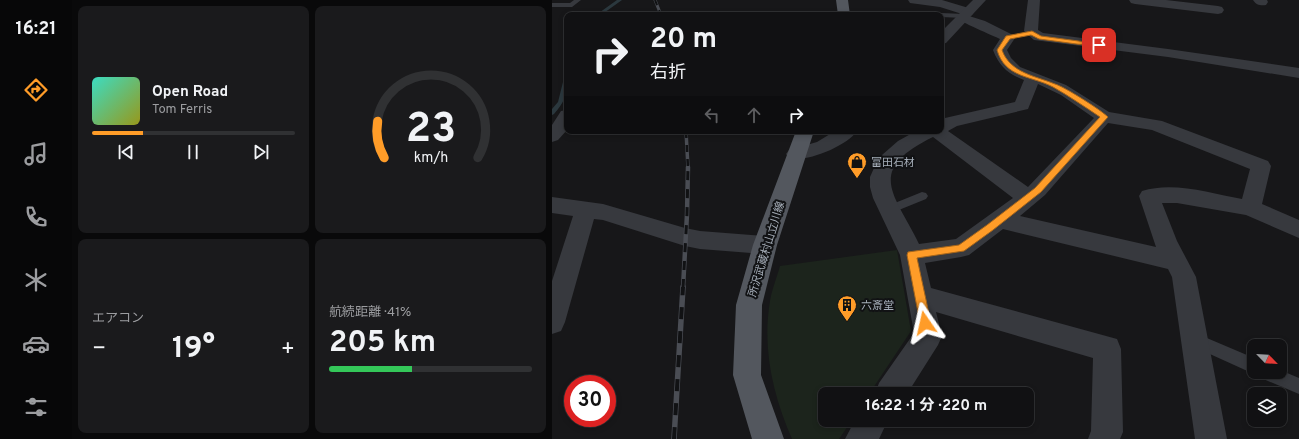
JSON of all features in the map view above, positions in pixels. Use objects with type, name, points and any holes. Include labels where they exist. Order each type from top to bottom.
[{"type":"main road","points":[[842,0],[844,12]]},
{"type":"main road","name":"所沢武蔵村山立川線","points":[[768,439],[747,375],[749,305],[765,245],[804,134]]},
{"type":"street","points":[[914,0],[942,4],[1008,38],[1032,33],[1039,37],[1299,73]]},
{"type":"street","points":[[944,37],[980,0]]},
{"type":"street","points":[[1032,33],[1034,0]]},
{"type":"street","points":[[1135,0],[1218,10]]},
{"type":"street","points":[[1008,38],[1000,50],[1002,58],[1020,74],[1054,86],[1104,117],[1156,125],[1261,166],[1250,208]]},
{"type":"street","points":[[944,125],[950,122],[1022,105],[1032,79]]},
{"type":"street","points":[[912,255],[961,248],[1000,220],[1038,190],[1104,117]]},
{"type":"street","points":[[552,136],[564,122]]},
{"type":"street","points":[[796,154],[824,146],[843,134]]},
{"type":"street","points":[[895,387],[928,336],[912,255],[889,210],[880,187],[883,172],[888,160],[901,148],[924,134]]},
{"type":"street","points":[[940,134],[1028,198]]},
{"type":"street","points":[[1210,439],[1184,277],[1166,243],[1149,196],[1177,195],[1250,208],[1299,229]]},
{"type":"street","points":[[552,205],[603,212],[685,237],[700,240],[765,245]]},
{"type":"street","points":[[552,322],[586,209]]},
{"type":"street","points":[[1000,220],[1175,262]]},
{"type":"street","points":[[920,296],[1107,350],[1106,432],[1104,439]]},
{"type":"street","points":[[861,439],[869,427]]},
{"type":"lane","points":[[552,5],[572,5],[578,0]]},
{"type":"lane","points":[[944,14],[965,15]]},
{"type":"lane","points":[[889,210],[922,196]]},
{"type":"lane","points":[[1194,340],[1247,363]]},
{"type":"lane","points":[[1283,379],[1299,386]]},
{"type":"shaded area","points":[[897,250],[911,331],[874,387],[818,387],[818,427],[847,427],[839,439],[792,439],[779,406],[771,372],[767,337],[770,301],[780,266]]},
{"type":"waterway","points":[[602,12],[620,0]]},
{"type":"waterway","points":[[552,113],[561,102],[564,90]]},
{"type":"railway","points":[[655,0],[660,12]]},
{"type":"railway","points":[[686,134],[688,168]]},
{"type":"railway","points":[[683,288],[688,168]]},
{"type":"railway","points":[[674,439],[683,287]]},
{"type":"place","name":"富田石材","points":[[857,179]]},
{"type":"place","name":"六斎堂","points":[[847,322]]},
{"type":"route","points":[[925,323],[912,255],[961,248],[1000,220],[1038,190],[1104,117],[1054,86],[1020,74],[1002,58],[1000,50],[1008,38],[1032,33],[1039,37],[1099,45]]}]
